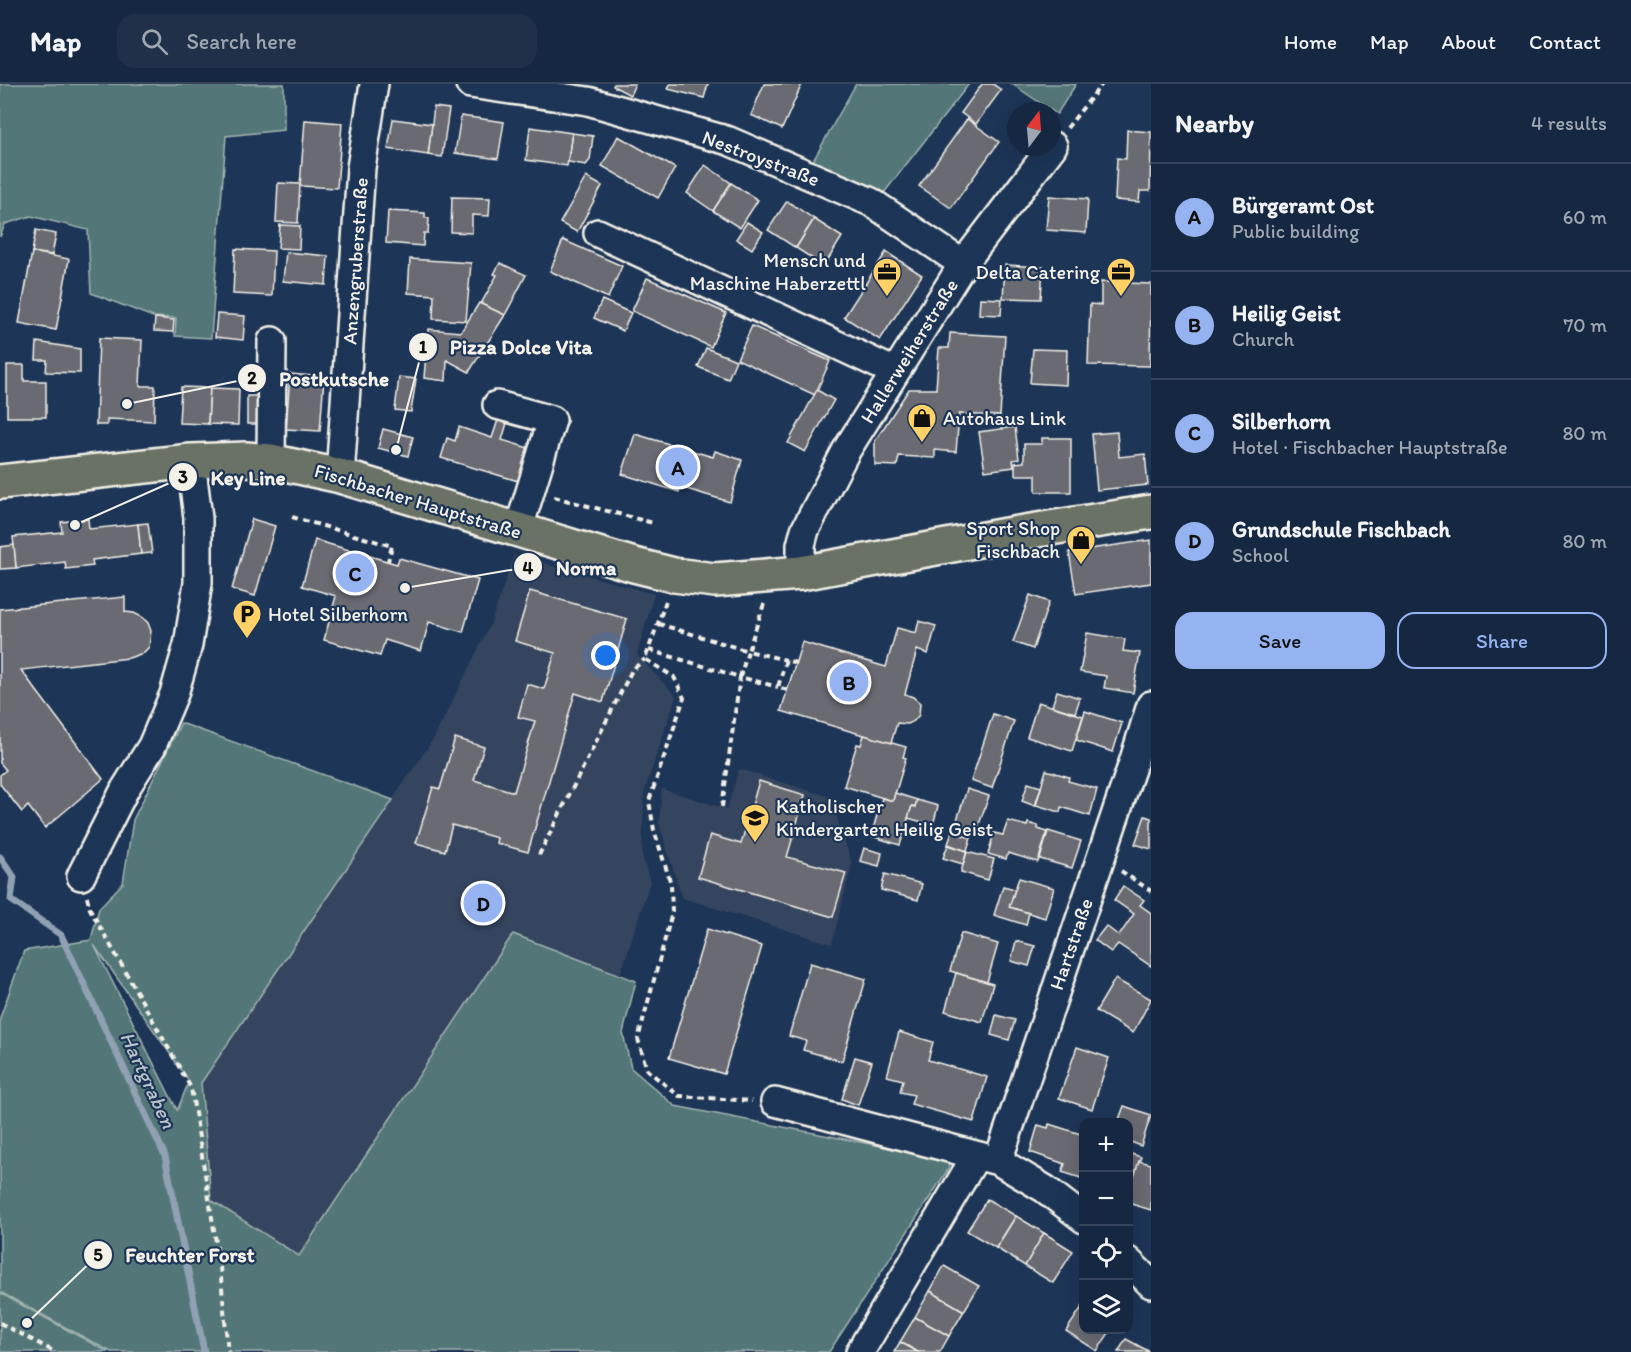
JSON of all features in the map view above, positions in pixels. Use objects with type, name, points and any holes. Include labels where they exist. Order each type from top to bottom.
[{"type":"main road","name":"Fischbacher Hauptstraße","points":[[0,482],[191,461],[246,459],[271,461],[340,476],[634,565],[674,575],[715,580],[788,574],[1151,512]]},
{"type":"street","name":"Anzengruberstraße","points":[[340,476],[361,168],[374,84]]},
{"type":"street","name":"Nestroystraße","points":[[470,84],[588,101],[729,141],[871,202],[963,264]]},
{"type":"street","name":"Hallerweiherstraße","points":[[788,574],[805,530],[846,451],[963,264],[1045,156]]},
{"type":"street","points":[[598,233],[895,372]]},
{"type":"street","points":[[271,461],[272,340]]},
{"type":"street","points":[[497,405],[552,420],[518,531]]},
{"type":"street","points":[[81,876],[125,789],[152,746],[174,694],[188,645],[198,583],[198,518],[191,461]]},
{"type":"street","name":"Hartstraße","points":[[860,1352],[987,1159],[1100,857],[1151,705]]},
{"type":"street","points":[[775,1102],[987,1159],[1045,1189],[1079,1216]]},
{"type":"street","points":[[1133,1266],[1151,1284]]},
{"type":"path","points":[[1061,136],[1102,84]]},
{"type":"path","points":[[531,491],[653,523]]},
{"type":"path","points":[[292,517],[392,546],[388,561]]},
{"type":"path","points":[[722,807],[740,677],[748,651],[788,574]]},
{"type":"path","points":[[540,855],[632,670],[645,659],[659,624],[674,575]]},
{"type":"path","points":[[659,624],[796,663]]},
{"type":"path","points":[[649,650],[787,690]]},
{"type":"path","points":[[645,659],[674,677],[684,698],[650,801],[654,830],[671,884],[672,913],[639,1039],[647,1070],[679,1096],[775,1102]]},
{"type":"path","points":[[778,687],[786,660]]},
{"type":"path","points":[[1100,857],[1151,891]]},
{"type":"path","points":[[81,876],[90,909],[191,1088],[220,1267],[228,1352]]},
{"type":"path","points":[[0,1323],[55,1352]]},
{"type":"shaded area","points":[[514,555],[654,594],[637,655],[676,696],[644,793],[642,856],[650,882],[620,975],[513,934],[299,1256],[211,1200],[201,1083],[434,738],[491,623]]},
{"type":"shaded area","name":"Katholischer Kindergarten Heilig Geist","points":[[739,769],[830,797],[852,864],[832,944],[682,898],[659,823],[662,789],[727,809]]},
{"type":"green space","points":[[0,84],[284,84],[284,130],[226,136],[211,338],[175,336],[176,318],[153,317],[91,293],[88,230],[31,216],[5,224],[0,237]]},
{"type":"green space","points":[[856,84],[969,84],[880,198],[813,161]]},
{"type":"green space","points":[[1012,84],[1076,84],[1061,108],[1061,102],[1039,102]]},
{"type":"green space","points":[[181,723],[393,800],[201,1083],[211,1200],[299,1256],[513,934],[636,981],[623,1033],[631,1068],[675,1106],[947,1159],[949,1168],[829,1352],[111,1352],[0,1292],[0,1018],[24,951],[91,940],[99,908],[123,883],[133,820]],"holes":[[[94,945],[189,1081],[177,1111]]]},
{"type":"green space","points":[[0,1293],[108,1352],[0,1352]]},
{"type":"building","points":[[614,84],[635,84],[630,95],[613,86]]},
{"type":"building","points":[[670,84],[708,84],[704,98],[668,89]]},
{"type":"building","points":[[764,84],[802,84],[782,129],[751,115]]},
{"type":"building","points":[[982,84],[993,84],[1001,90],[976,124],[961,113]]},
{"type":"building","points":[[434,107],[449,109],[442,157],[428,155]]},
{"type":"building","points":[[461,116],[504,122],[498,159],[455,153]]},
{"type":"building","points":[[393,119],[432,124],[428,155],[388,149]]},
{"type":"building","points":[[967,119],[999,142],[951,208],[919,186]]},
{"type":"building","points":[[305,120],[342,123],[337,188],[300,186]]},
{"type":"building","points":[[530,127],[572,133],[567,166],[526,160]]},
{"type":"building","points":[[1127,130],[1151,132],[1150,191],[1140,191],[1139,202],[1115,200],[1117,158],[1126,159]]},
{"type":"building","points":[[572,133],[593,136],[590,160],[586,165],[568,162]]},
{"type":"building","points":[[618,136],[675,168],[658,198],[602,166]]},
{"type":"building","points":[[705,165],[731,183],[713,211],[687,193]]},
{"type":"building","points":[[586,177],[602,186],[577,232],[560,223]]},
{"type":"building","points":[[278,183],[300,184],[298,223],[276,222]]},
{"type":"building","points":[[731,183],[758,200],[740,228],[713,211]]},
{"type":"building","points":[[1049,196],[1088,199],[1086,233],[1046,230]]},
{"type":"building","points":[[452,197],[490,198],[489,216],[472,215],[472,233],[451,232]]},
{"type":"building","points":[[787,201],[814,219],[796,248],[768,230]]},
{"type":"building","points":[[388,211],[425,213],[425,218],[429,218],[428,233],[424,233],[423,246],[386,243]]},
{"type":"building","points":[[814,219],[842,237],[824,266],[796,248]]},
{"type":"building","points":[[747,222],[763,232],[752,249],[736,239]]},
{"type":"building","points":[[280,225],[300,226],[299,249],[278,248]]},
{"type":"building","points":[[36,230],[56,234],[52,255],[32,252]]},
{"type":"building","points":[[563,240],[622,266],[608,298],[550,271]]},
{"type":"building","points":[[235,249],[274,251],[272,296],[233,294]]},
{"type":"building","points":[[32,252],[69,259],[56,330],[19,323]]},
{"type":"building","points":[[286,252],[328,256],[326,285],[283,281]]},
{"type":"building","points":[[886,252],[922,275],[880,340],[844,317]]},
{"type":"building","points":[[410,259],[471,263],[466,321],[433,319],[434,295],[408,293]]},
{"type":"building","points":[[500,263],[526,275],[505,315],[481,304],[497,275],[494,274]]},
{"type":"building","points":[[1005,265],[1043,267],[1041,299],[1003,298]]},
{"type":"building","points":[[647,278],[726,313],[711,347],[632,311]]},
{"type":"building","points":[[1101,282],[1151,284],[1150,366],[1088,365],[1090,304],[1101,305]]},
{"type":"building","points":[[980,298],[1002,299],[1001,315],[979,314]]},
{"type":"building","points":[[602,300],[631,313],[623,331],[594,318]]},
{"type":"building","points":[[479,303],[505,315],[469,372],[447,360],[446,381],[424,378],[428,329],[461,332]]},
{"type":"building","points":[[217,314],[245,316],[243,340],[215,337]]},
{"type":"building","points":[[155,318],[174,320],[173,332],[154,331]]},
{"type":"building","points":[[752,326],[830,361],[815,395],[737,359]]},
{"type":"building","points":[[950,333],[1005,336],[1000,416],[959,414],[956,452],[935,450],[935,458],[899,456],[897,466],[875,465],[875,441],[909,389],[936,389],[939,348],[949,348]]},
{"type":"building","points":[[99,338],[142,340],[140,386],[155,386],[154,421],[107,419],[107,425],[96,425]]},
{"type":"building","points":[[37,342],[80,349],[80,373],[46,372],[47,360],[36,360]]},
{"type":"building","points":[[706,348],[736,360],[728,379],[698,367]]},
{"type":"building","points":[[1033,349],[1067,350],[1066,385],[1030,383]]},
{"type":"building","points":[[7,365],[24,365],[24,381],[46,381],[46,417],[7,417]]},
{"type":"building","points":[[290,374],[324,377],[320,431],[286,429]]},
{"type":"building","points":[[399,377],[416,379],[411,412],[395,410]]},
{"type":"building","points":[[181,387],[210,388],[208,424],[179,423]]},
{"type":"building","points":[[210,388],[239,389],[238,425],[208,424]]},
{"type":"building","points":[[817,390],[834,400],[805,452],[788,443]]},
{"type":"building","points":[[247,396],[263,396],[263,424],[247,424]]},
{"type":"building","points":[[498,420],[507,423],[502,440],[535,450],[525,483],[441,458],[447,438],[455,441],[459,427],[492,438]]},
{"type":"building","points":[[1015,427],[1019,459],[1013,460],[1014,467],[985,471],[979,432]]},
{"type":"building","points":[[383,429],[413,437],[408,456],[378,448]]},
{"type":"building","points":[[1117,432],[1119,457],[1145,454],[1148,485],[1097,490],[1092,434]]},
{"type":"building","points":[[635,434],[713,457],[715,451],[742,460],[730,502],[680,487],[679,492],[622,474]]},
{"type":"building","points":[[1042,438],[1071,438],[1071,492],[1036,492],[1036,475],[1015,475],[1015,463],[1024,462],[1024,444],[1042,444]]},
{"type":"building","points":[[88,519],[89,529],[138,524],[141,554],[92,560],[93,566],[66,569],[65,562],[16,568],[13,537],[62,532],[61,522]]},
{"type":"building","points":[[252,519],[275,526],[255,596],[232,589]]},
{"type":"building","points":[[148,523],[152,553],[141,554],[138,524]]},
{"type":"building","points":[[315,540],[397,564],[399,558],[478,580],[463,632],[429,622],[421,651],[385,640],[380,656],[324,640],[336,596],[302,586]]},
{"type":"building","points":[[1151,540],[1151,583],[1076,594],[1069,552]]},
{"type":"building","points":[[14,545],[16,568],[0,569],[0,547]]},
{"type":"building","points":[[530,591],[627,619],[603,702],[575,693],[528,852],[496,843],[497,838],[452,825],[445,851],[416,843],[433,787],[440,789],[455,738],[484,747],[474,780],[514,792],[535,721],[518,717],[527,684],[544,689],[555,653],[515,641]]},
{"type":"building","points":[[1030,595],[1049,602],[1033,649],[1013,642]]},
{"type":"building","points":[[125,597],[125,612],[142,617],[148,623],[151,631],[149,647],[143,653],[129,658],[21,670],[103,779],[45,828],[28,806],[22,812],[0,784],[0,775],[6,770],[0,763],[0,609]]},
{"type":"building","points":[[919,621],[936,626],[928,654],[917,650],[905,694],[920,703],[919,715],[908,724],[897,723],[891,743],[781,711],[802,642],[886,667],[897,628],[916,633]]},
{"type":"building","points":[[1087,633],[1125,639],[1123,651],[1140,653],[1133,693],[1104,688],[1106,676],[1080,672]]},
{"type":"building","points":[[1057,691],[1080,698],[1075,713],[1052,706]]},
{"type":"building","points":[[1038,702],[1083,716],[1072,751],[1027,737]]},
{"type":"building","points":[[1085,711],[1122,723],[1113,752],[1076,740]]},
{"type":"building","points":[[993,714],[1014,721],[992,788],[971,781]]},
{"type":"building","points":[[864,735],[906,747],[903,757],[906,758],[893,801],[844,786],[857,744],[861,745]]},
{"type":"building","points":[[1046,770],[1069,777],[1068,781],[1097,789],[1090,816],[1061,807],[1060,812],[1036,805]]},
{"type":"building","points":[[759,781],[805,795],[787,857],[846,873],[833,917],[698,877],[710,835],[741,844]]},
{"type":"building","points":[[1028,783],[1041,787],[1035,806],[1022,801]]},
{"type":"building","points":[[967,789],[989,796],[977,830],[956,823]]},
{"type":"building","points":[[895,793],[917,800],[915,807],[912,806],[900,845],[871,836],[882,798],[893,801]]},
{"type":"building","points":[[917,800],[938,806],[933,825],[908,818]]},
{"type":"building","points":[[1145,816],[1151,818],[1151,849],[1135,844]]},
{"type":"building","points":[[1008,821],[1027,826],[1028,823],[1047,832],[1038,862],[1008,853],[1006,859],[988,854],[994,833],[1003,835]]},
{"type":"building","points":[[1048,831],[1081,841],[1072,868],[1040,859]]},
{"type":"building","points":[[952,832],[971,838],[967,851],[948,844]]},
{"type":"building","points":[[948,845],[967,851],[963,864],[943,858]]},
{"type":"building","points":[[864,848],[882,853],[879,866],[860,861]]},
{"type":"building","points":[[967,852],[994,859],[988,880],[961,872]]},
{"type":"building","points":[[885,874],[922,884],[918,900],[881,890]]},
{"type":"building","points":[[1019,878],[1054,888],[1045,918],[1009,907]]},
{"type":"building","points":[[1003,886],[1015,889],[1009,907],[1029,913],[1026,925],[994,915]]},
{"type":"building","points":[[1123,886],[1144,900],[1140,905],[1151,913],[1151,966],[1118,944],[1111,952],[1095,940],[1106,926],[1119,936],[1134,914],[1114,900]]},
{"type":"building","points":[[707,929],[762,946],[724,1074],[669,1058]]},
{"type":"building","points":[[961,933],[998,944],[987,982],[950,971]]},
{"type":"building","points":[[1016,941],[1035,946],[1029,966],[1011,961]]},
{"type":"building","points":[[810,963],[866,979],[842,1061],[803,1050],[806,1041],[789,1036]]},
{"type":"building","points":[[956,973],[993,984],[982,1022],[945,1011]]},
{"type":"building","points":[[1115,979],[1151,999],[1133,1033],[1096,1011]]},
{"type":"building","points":[[996,1015],[1015,1020],[1009,1040],[991,1035]]},
{"type":"building","points":[[899,1032],[933,1042],[928,1060],[987,1077],[974,1122],[911,1104],[914,1095],[900,1092],[903,1080],[887,1076]]},
{"type":"building","points":[[1077,1047],[1109,1058],[1092,1109],[1059,1098]]},
{"type":"building","points":[[855,1057],[872,1062],[858,1105],[842,1099]]},
{"type":"building","points":[[1124,1106],[1151,1115],[1141,1146],[1133,1143],[1133,1118],[1120,1118]]},
{"type":"building","points":[[1049,1124],[1079,1133],[1079,1177],[1062,1172],[1065,1164],[1030,1152],[1038,1125],[1048,1128]]},
{"type":"building","points":[[1133,1155],[1141,1157],[1133,1180]]},
{"type":"building","points":[[1139,1161],[1151,1164],[1151,1210],[1133,1205],[1133,1180]]},
{"type":"building","points":[[987,1199],[1016,1216],[996,1248],[967,1231]]},
{"type":"building","points":[[1016,1216],[1044,1233],[1025,1266],[996,1248]]},
{"type":"building","points":[[1044,1233],[1073,1251],[1053,1283],[1025,1266]]},
{"type":"building","points":[[944,1266],[979,1286],[964,1311],[930,1291]]},
{"type":"building","points":[[930,1291],[964,1311],[949,1336],[915,1317]]},
{"type":"building","points":[[1079,1312],[1079,1334],[1108,1334],[1097,1351],[1066,1331]]},
{"type":"building","points":[[915,1317],[949,1336],[940,1352],[918,1352],[900,1342]]},
{"type":"building","points":[[1126,1339],[1150,1352],[1118,1352]]},
{"type":"building","points":[[900,1342],[918,1352],[894,1352]]},
{"type":"waterway","name":"Hartgraben","points":[[0,857],[14,877],[11,900],[61,935],[165,1156],[204,1352]]},
{"type":"place","name":"Mensch und Maschine Haberzettl","points":[[887,298]]},
{"type":"place","name":"Delta Catering","points":[[1121,298]]},
{"type":"place","name":"Postkutsche","points":[[127,404]]},
{"type":"place","name":"Autohaus Link","points":[[922,444]]},
{"type":"place","name":"Pizza Dolce Vita","points":[[396,450]]},
{"type":"place","name":"Bürgeramt Ost","points":[[678,467]]},
{"type":"place","name":"Key Line","points":[[75,525]]},
{"type":"place","name":"Sport Shop Fischbach","points":[[1081,566]]},
{"type":"place","name":"Silberhorn","points":[[355,573]]},
{"type":"place","name":"Norma","points":[[405,588]]},
{"type":"place","name":"Hotel Silberhorn","points":[[247,640]]},
{"type":"place","name":"Heilig Geist","points":[[849,682]]},
{"type":"place","name":"Katholischer Kindergarten Heilig Geist","points":[[755,844]]},
{"type":"place","name":"Grundschule Fischbach","points":[[483,903]]},
{"type":"place","name":"Feuchter Forst","points":[[27,1323]]}]
